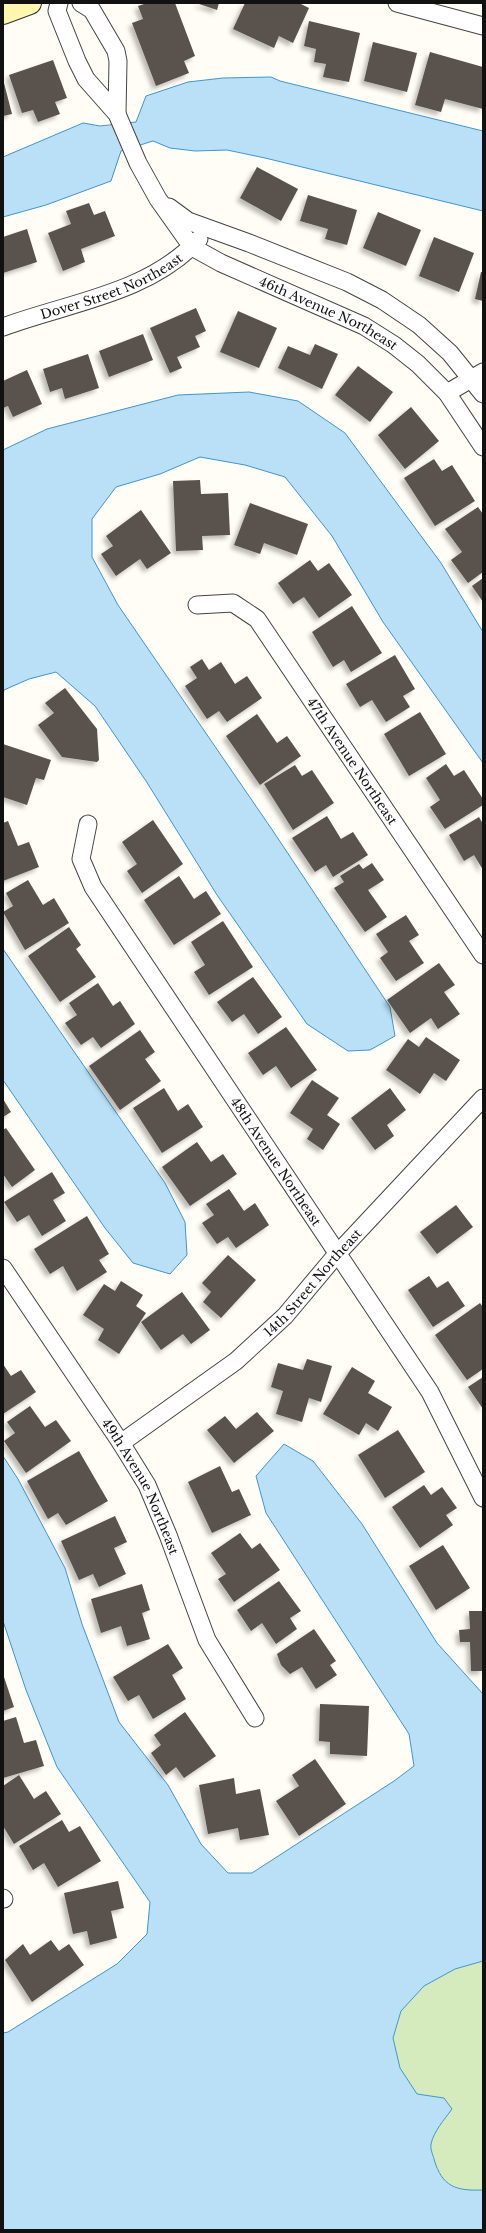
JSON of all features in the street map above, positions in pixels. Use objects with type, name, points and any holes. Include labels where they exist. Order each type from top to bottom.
[{"type":"street","points":[[3,13],[30,3]]},
{"type":"street","name":"46th Avenue Northeast","points":[[59,3],[57,11],[77,61],[86,79],[117,114],[138,163],[158,199],[192,247],[221,263],[364,326],[394,345],[418,364],[447,393],[483,447]]},
{"type":"street","name":"46th Avenue Northeast","points":[[81,3],[92,10],[116,51],[118,61],[117,114]]},
{"type":"street","points":[[397,3],[483,26]]},
{"type":"street","name":"46th Avenue Northeast","points":[[158,199],[188,221],[250,243],[347,282],[382,300],[419,325],[478,376],[483,394]]},
{"type":"street","name":"Dover Street Northeast","points":[[3,327],[110,294],[147,279],[192,247],[209,229]]},
{"type":"street","points":[[447,393],[478,376]]},
{"type":"street","name":"47th Avenue Northeast","points":[[198,605],[233,604],[257,619],[483,955]]},
{"type":"street","name":"48th Avenue Northeast","points":[[88,824],[81,859],[93,887],[430,1392],[483,1498]]},
{"type":"street","name":"14th Street Northeast","points":[[121,1443],[236,1361],[285,1316],[337,1254],[483,1098]]},
{"type":"street","name":"49th Avenue Northeast","points":[[3,1268],[121,1443],[146,1484],[168,1535],[208,1640],[255,1718]]},
{"type":"green space","points":[[483,1961],[483,2190],[465,2190],[451,2185],[441,2176],[431,2148],[432,2139],[452,2109],[444,2098],[417,2094],[400,2068],[393,2038],[401,2011],[424,1986],[455,1969]]},
{"type":"water","points":[[271,77],[280,81],[483,131],[483,211],[265,158],[227,150],[195,151],[170,148],[153,141],[121,151],[111,181],[46,205],[3,217],[3,157],[83,123],[100,126],[136,122],[146,96],[188,82],[223,78]]},
{"type":"water","points":[[249,392],[298,401],[345,433],[441,563],[483,632],[483,763],[383,622],[332,536],[285,477],[245,465],[200,457],[160,474],[116,487],[92,519],[92,557],[118,605],[273,831],[390,1007],[395,1036],[370,1050],[348,1051],[307,1024],[217,895],[146,781],[95,706],[56,672],[29,679],[4,690],[3,695],[3,450],[47,429],[178,395]]},
{"type":"water","points":[[3,949],[165,1183],[185,1222],[187,1255],[170,1274],[133,1263],[105,1228],[3,1080]]},
{"type":"water","points":[[284,1444],[313,1461],[362,1524],[437,1643],[483,1694],[483,1961],[455,1969],[424,1986],[401,2011],[393,2038],[400,2068],[417,2094],[444,2098],[452,2109],[434,2135],[431,2144],[432,2152],[441,2176],[451,2185],[465,2190],[483,2190],[483,2230],[3,2230],[3,2033],[8,2032],[117,1964],[147,1934],[150,1902],[57,1767],[26,1690],[3,1621],[3,1456],[18,1479],[65,1568],[82,1624],[119,1722],[168,1785],[201,1844],[228,1873],[252,1873],[394,1781],[414,1766],[409,1734],[266,1513],[256,1476]]},
{"type":"building","points":[[147,3],[175,3],[195,56],[184,61],[189,73],[156,86],[132,23],[143,19],[138,6]]},
{"type":"building","points":[[196,3],[219,3],[217,10]]},
{"type":"building","points":[[245,3],[299,3],[309,8],[293,43],[279,36],[274,48],[233,29]]},
{"type":"building","points":[[309,21],[360,33],[349,82],[323,77],[326,64],[314,62],[316,49],[304,46]]},
{"type":"building","points":[[373,42],[417,53],[407,92],[364,81]]},
{"type":"building","points":[[430,52],[483,67],[483,109],[445,99],[441,112],[415,105]]},
{"type":"building","points":[[53,60],[67,98],[55,102],[60,114],[38,122],[33,110],[22,113],[9,75]]},
{"type":"building","points":[[3,79],[12,114],[3,116]]},
{"type":"building","points":[[257,167],[298,189],[281,221],[240,198]]},
{"type":"building","points":[[308,195],[357,210],[347,245],[325,239],[328,229],[300,221]]},
{"type":"building","points":[[89,203],[94,215],[105,211],[115,236],[81,249],[85,262],[63,271],[48,233],[71,224],[66,211]]},
{"type":"building","points":[[378,212],[421,230],[406,266],[363,248]]},
{"type":"building","points":[[27,229],[37,262],[3,273],[3,237]]},
{"type":"building","points":[[434,237],[474,253],[459,292],[419,276]]},
{"type":"building","points":[[481,272],[483,272],[483,301],[475,299]]},
{"type":"building","points":[[196,308],[206,331],[195,336],[200,347],[177,357],[182,368],[170,373],[150,328]]},
{"type":"building","points":[[238,311],[277,328],[259,368],[220,352]]},
{"type":"building","points":[[143,334],[153,360],[109,377],[99,351]]},
{"type":"building","points":[[315,344],[338,354],[322,389],[278,368],[288,346],[310,355]]},
{"type":"building","points":[[88,354],[99,388],[65,399],[62,388],[50,392],[43,369]]},
{"type":"building","points":[[358,366],[393,392],[370,422],[335,395]]},
{"type":"building","points":[[27,370],[42,404],[13,417],[8,406],[3,408],[3,381]]},
{"type":"building","points":[[411,407],[439,441],[405,469],[378,435]]},
{"type":"building","points":[[434,459],[442,471],[452,465],[475,501],[435,526],[404,478]]},
{"type":"building","points":[[200,480],[201,494],[228,493],[230,535],[202,536],[203,550],[176,551],[173,481]]},
{"type":"building","points":[[250,503],[308,524],[297,555],[264,543],[260,554],[234,545]]},
{"type":"building","points":[[478,507],[483,514],[483,572],[468,583],[451,560],[462,552],[445,529]]},
{"type":"building","points":[[141,510],[171,553],[147,569],[140,559],[116,576],[101,554],[113,546],[106,536]]},
{"type":"building","points":[[310,560],[318,571],[329,563],[352,595],[319,618],[304,597],[293,604],[278,583]]},
{"type":"building","points":[[483,578],[483,602],[472,586]]},
{"type":"building","points":[[352,606],[382,653],[351,672],[344,660],[333,667],[312,632]]},
{"type":"building","points":[[395,655],[415,689],[403,696],[410,707],[386,722],[372,700],[360,707],[346,684]]},
{"type":"building","points":[[202,659],[209,670],[221,662],[235,684],[247,676],[262,698],[227,722],[219,711],[207,719],[185,686],[197,678],[190,667]]},
{"type":"building","points":[[65,688],[97,729],[99,760],[97,762],[62,757],[38,725],[54,713],[45,703]]},
{"type":"building","points":[[420,712],[446,754],[409,776],[384,734]]},
{"type":"building","points":[[257,714],[277,743],[287,736],[301,756],[260,785],[226,736]]},
{"type":"building","points":[[3,744],[51,760],[44,780],[36,778],[27,805],[3,797]]},
{"type":"building","points":[[446,764],[454,776],[464,770],[483,799],[483,805],[445,829],[430,807],[440,800],[426,778]]},
{"type":"building","points":[[295,765],[302,776],[312,770],[334,803],[293,830],[264,784]]},
{"type":"building","points":[[327,816],[341,839],[353,832],[368,855],[333,877],[326,865],[315,872],[292,838]]},
{"type":"building","points":[[479,817],[483,824],[483,870],[474,855],[464,861],[449,835]]},
{"type":"building","points":[[153,820],[183,864],[142,893],[127,871],[137,864],[122,842]]},
{"type":"building","points":[[8,821],[18,846],[29,842],[39,867],[3,881],[3,823]]},
{"type":"building","points":[[372,863],[384,880],[368,890],[387,917],[365,932],[334,888],[344,882],[340,876],[359,864],[363,869]]},
{"type":"building","points":[[179,876],[194,899],[206,891],[221,914],[174,945],[144,900]]},
{"type":"building","points":[[28,880],[43,905],[54,898],[69,923],[25,950],[3,912],[13,906],[6,893]]},
{"type":"building","points":[[406,915],[419,935],[409,941],[424,963],[396,981],[380,958],[388,952],[376,934]]},
{"type":"building","points":[[223,921],[253,967],[209,995],[194,972],[205,965],[191,942]]},
{"type":"building","points":[[69,927],[81,945],[76,949],[96,977],[60,1002],[28,956]]},
{"type":"building","points":[[439,963],[455,985],[444,992],[460,1014],[438,1029],[431,1018],[410,1033],[387,1000]]},
{"type":"building","points":[[253,977],[282,1017],[258,1034],[244,1014],[232,1022],[217,1002]]},
{"type":"building","points":[[98,983],[113,1006],[120,1001],[135,1024],[101,1048],[93,1037],[81,1045],[65,1023],[77,1015],[69,1003]]},
{"type":"building","points":[[286,1027],[317,1070],[291,1088],[276,1066],[263,1075],[248,1053]]},
{"type":"building","points":[[140,1030],[155,1052],[145,1059],[161,1081],[120,1110],[89,1066]]},
{"type":"building","points":[[426,1037],[460,1060],[446,1081],[434,1073],[420,1094],[386,1070],[408,1039],[419,1047]]},
{"type":"building","points":[[312,1080],[339,1098],[327,1115],[340,1124],[323,1150],[307,1139],[313,1129],[290,1113]]},
{"type":"building","points":[[164,1088],[178,1111],[188,1104],[203,1127],[162,1153],[133,1108]]},
{"type":"building","points":[[390,1088],[406,1110],[387,1125],[394,1136],[375,1150],[351,1118]]},
{"type":"building","points":[[3,1099],[11,1112],[3,1117]]},
{"type":"building","points":[[6,1128],[35,1170],[12,1187],[3,1174],[3,1130]]},
{"type":"building","points":[[197,1142],[211,1162],[223,1154],[237,1174],[190,1206],[162,1167]]},
{"type":"building","points":[[52,1172],[65,1193],[53,1200],[66,1221],[42,1236],[29,1215],[17,1222],[4,1202]]},
{"type":"building","points":[[229,1189],[244,1211],[255,1203],[269,1225],[236,1248],[228,1237],[217,1244],[202,1223],[214,1215],[206,1204]]},
{"type":"building","points":[[456,1205],[473,1227],[437,1254],[420,1232]]},
{"type":"building","points":[[87,1216],[109,1254],[99,1260],[107,1272],[77,1291],[63,1266],[50,1274],[34,1249]]},
{"type":"building","points":[[228,1255],[256,1280],[221,1318],[203,1302],[211,1292],[202,1283]]},
{"type":"building","points":[[429,1276],[437,1288],[448,1281],[465,1306],[433,1327],[408,1290]]},
{"type":"building","points":[[121,1281],[143,1295],[136,1306],[146,1313],[119,1354],[98,1340],[104,1329],[83,1315],[104,1284],[115,1291]]},
{"type":"building","points":[[182,1292],[210,1330],[191,1344],[183,1334],[161,1350],[141,1322]]},
{"type":"building","points":[[480,1303],[483,1307],[483,1369],[467,1380],[435,1335]]},
{"type":"building","points":[[307,1359],[332,1366],[321,1402],[309,1398],[302,1422],[276,1414],[283,1391],[271,1387],[278,1363],[303,1370]]},
{"type":"building","points":[[3,1364],[11,1376],[21,1370],[36,1392],[3,1414]]},
{"type":"building","points":[[352,1367],[375,1381],[368,1393],[392,1407],[378,1431],[366,1423],[359,1435],[323,1414]]},
{"type":"building","points":[[483,1377],[483,1409],[468,1387]]},
{"type":"building","points":[[30,1406],[45,1427],[56,1420],[71,1441],[26,1473],[4,1441],[15,1433],[7,1422]]},
{"type":"building","points":[[257,1412],[274,1431],[234,1463],[207,1430],[225,1416],[236,1429]]},
{"type":"building","points":[[398,1430],[425,1472],[385,1498],[358,1455]]},
{"type":"building","points":[[79,1451],[108,1501],[66,1525],[58,1513],[48,1519],[27,1481]]},
{"type":"building","points":[[220,1466],[232,1492],[239,1489],[251,1515],[212,1533],[188,1482]]},
{"type":"building","points":[[424,1485],[431,1495],[442,1487],[457,1508],[446,1515],[453,1525],[420,1548],[392,1507]]},
{"type":"building","points":[[115,1516],[127,1542],[114,1548],[126,1574],[99,1587],[93,1574],[79,1580],[61,1541]]},
{"type":"building","points":[[240,1533],[252,1549],[260,1543],[280,1570],[234,1602],[218,1579],[226,1574],[211,1553]]},
{"type":"building","points":[[443,1545],[470,1588],[436,1610],[409,1566]]},
{"type":"building","points":[[279,1581],[301,1611],[290,1618],[297,1629],[276,1644],[262,1623],[251,1631],[237,1610]]},
{"type":"building","points":[[142,1584],[150,1610],[142,1613],[150,1639],[127,1646],[121,1626],[101,1633],[91,1599]]},
{"type":"building","points":[[469,1611],[483,1611],[483,1671],[471,1671],[470,1642],[460,1642],[459,1630],[470,1629]]},
{"type":"building","points":[[314,1629],[336,1661],[330,1665],[337,1675],[316,1689],[302,1667],[290,1674],[281,1665],[277,1654]]},
{"type":"building","points":[[168,1644],[183,1668],[172,1675],[186,1699],[153,1719],[139,1695],[128,1701],[113,1677]]},
{"type":"building","points":[[3,1674],[14,1707],[3,1711]]},
{"type":"building","points":[[320,1704],[369,1706],[367,1756],[330,1754],[330,1742],[319,1741]]},
{"type":"building","points":[[185,1712],[216,1756],[184,1778],[176,1767],[166,1775],[151,1753],[161,1745],[154,1735]]},
{"type":"building","points":[[16,1717],[24,1743],[36,1740],[44,1766],[3,1778],[3,1721]]},
{"type":"building","points":[[315,1759],[346,1804],[299,1836],[276,1801],[299,1786],[292,1775]]},
{"type":"building","points":[[19,1775],[34,1799],[46,1791],[61,1814],[14,1844],[3,1826],[3,1786]]},
{"type":"building","points":[[234,1778],[236,1794],[260,1789],[269,1835],[240,1840],[238,1828],[208,1834],[199,1785]]},
{"type":"building","points":[[62,1820],[69,1832],[80,1826],[101,1861],[58,1887],[44,1863],[33,1870],[19,1846]]},
{"type":"building","points":[[118,1881],[124,1908],[111,1911],[117,1938],[90,1945],[87,1931],[73,1934],[64,1893]]},
{"type":"building","points":[[51,1940],[59,1951],[69,1944],[84,1965],[32,2002],[5,1960],[23,1944],[30,1955]]}]
